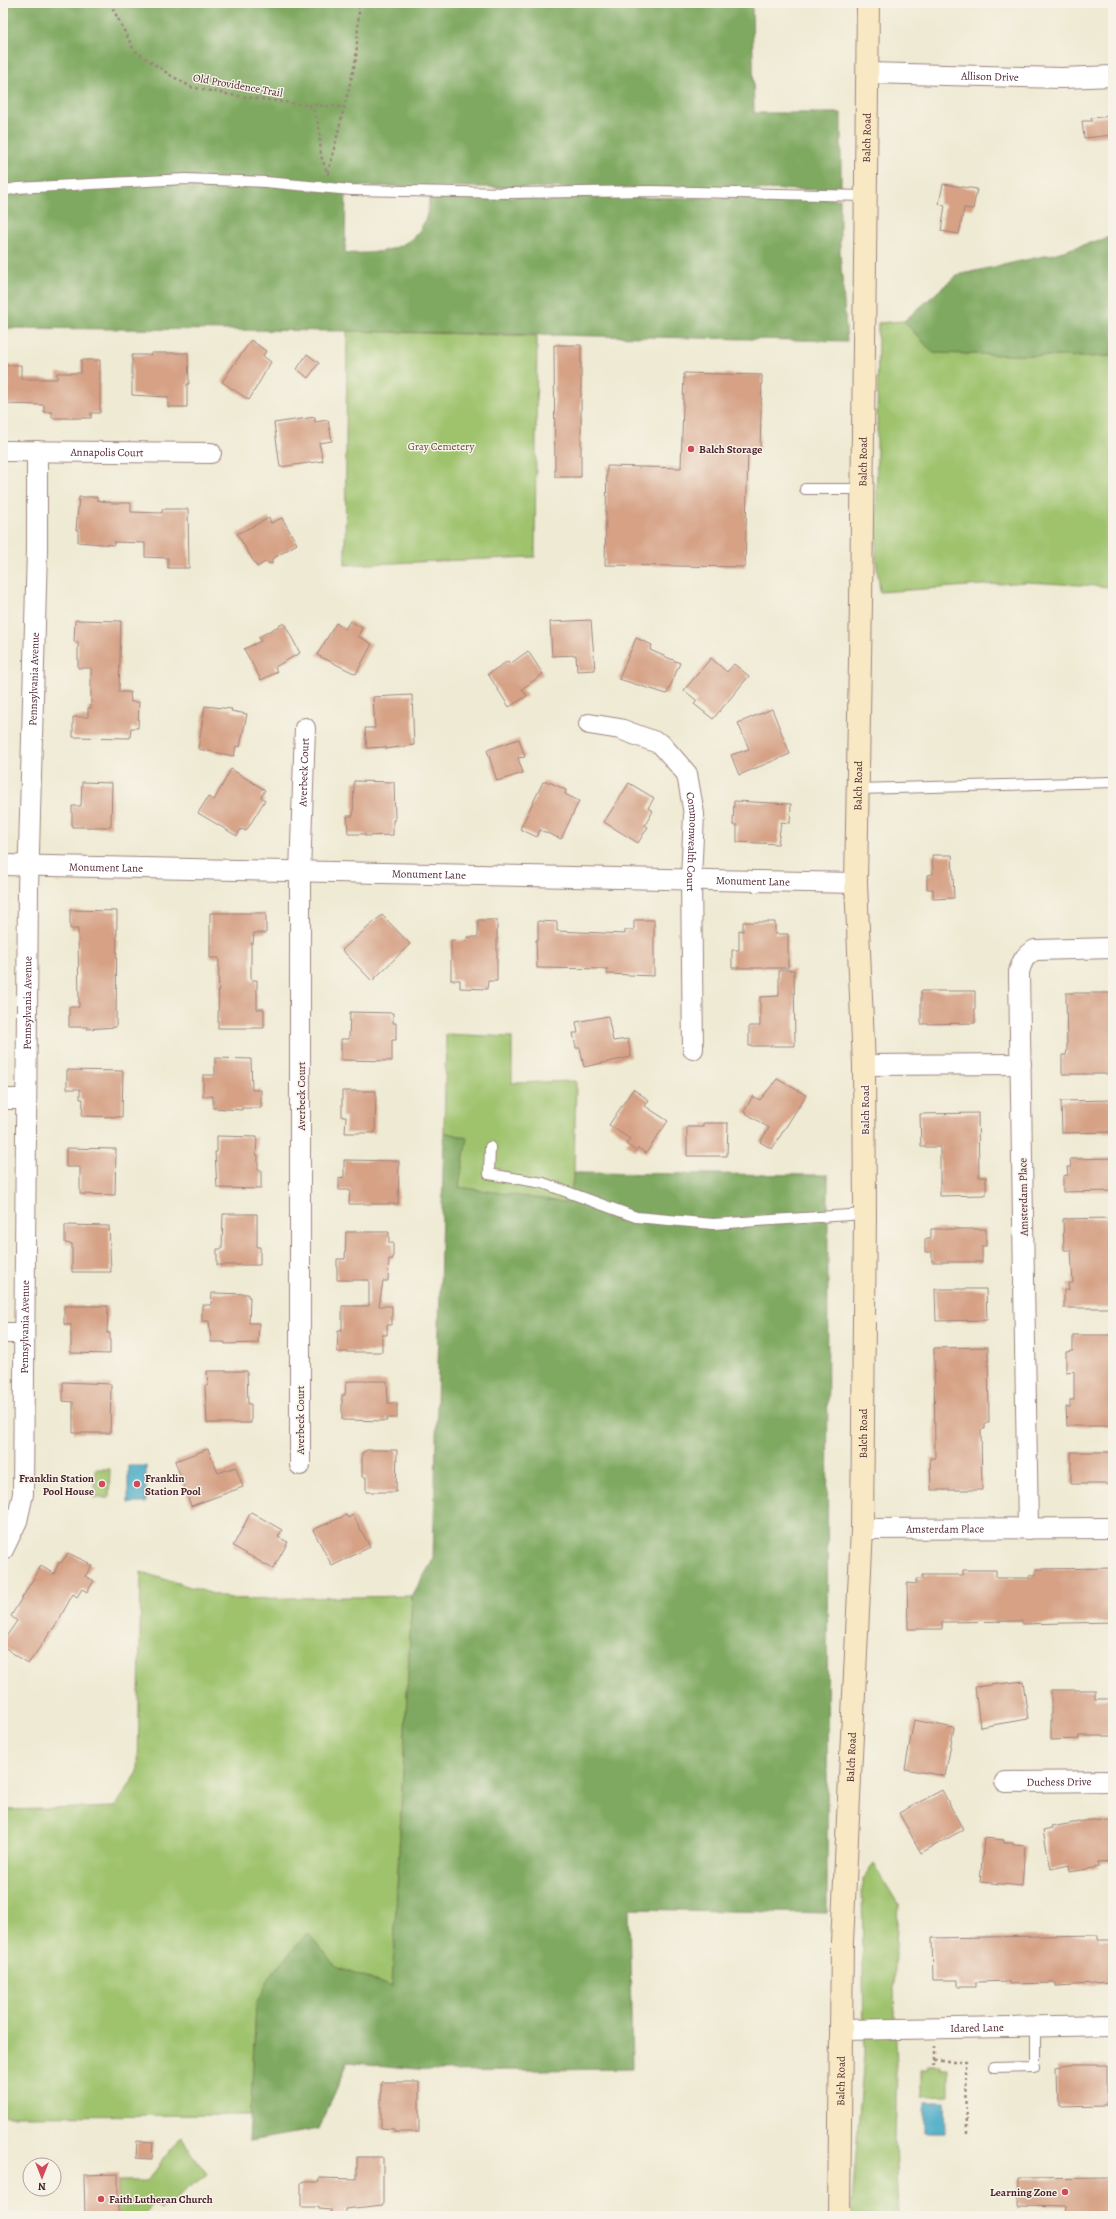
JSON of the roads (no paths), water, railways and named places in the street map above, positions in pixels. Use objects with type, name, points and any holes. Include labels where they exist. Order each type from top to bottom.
[{"type":"street","name":"Balch Road","points":[[839,2216],[842,1942],[862,1529],[866,1214],[864,1065],[856,883],[868,3]]},
{"type":"street","name":"Allison Drive","points":[[867,73],[1062,78],[1113,76]]},
{"type":"street","name":"Annapolis Court","points":[[3,451],[211,453]]},
{"type":"street","name":"Pennsylvania Avenue","points":[[3,1550],[17,1521],[23,1494],[28,865],[37,549],[37,451]]},
{"type":"street","name":"Commonwealth Court","points":[[589,724],[620,729],[661,744],[687,774],[694,814],[691,879],[693,1049]]},
{"type":"street","name":"Averbeck Court","points":[[300,1465],[300,873],[305,728]]},
{"type":"street","name":"Monument Lane","points":[[3,865],[300,873],[856,883]]},
{"type":"street","name":"Amsterdam Place","points":[[1028,1529],[1019,972],[1022,962],[1028,953],[1046,949],[1113,948]]},
{"type":"street","points":[[864,1065],[1021,1064]]},
{"type":"street","points":[[3,1099],[25,1099]]},
{"type":"street","points":[[3,1333],[24,1333]]},
{"type":"street","name":"Amsterdam Place","points":[[862,1529],[1113,1528]]},
{"type":"street","name":"Duchess Drive","points":[[1005,1782],[1113,1781]]},
{"type":"street","name":"Idared Lane","points":[[841,2030],[1113,2025]]},
{"type":"lane","points":[[3,191],[17,188],[185,179],[266,182],[351,190],[510,193],[652,191],[866,196]]},
{"type":"lane","points":[[805,489],[862,489]]},
{"type":"lane","points":[[858,789],[1113,782]]},
{"type":"lane","points":[[490,1147],[489,1174],[543,1183],[636,1217],[713,1224],[866,1214]]},
{"type":"lane","points":[[994,2068],[1035,2067],[1035,2026]]},
{"type":"water","name":"Franklin Station Pool","points":[[128,1466],[146,1466],[146,1503],[128,1503]]},
{"type":"water","points":[[925,2102],[944,2102],[945,2133],[925,2133]]},
{"type":"place","name":"Balch Storage","points":[[691,449]]},
{"type":"place","name":"Franklin Station Pool House","points":[[102,1484]]},
{"type":"place","name":"Franklin Station Pool","points":[[137,1484]]},
{"type":"place","name":"Learning Zone","points":[[1065,2192]]},
{"type":"place","name":"Faith Lutheran Church","points":[[101,2199]]},
{"type":"park label","name":"Gray Cemetery","points":[[441,446]]}]
